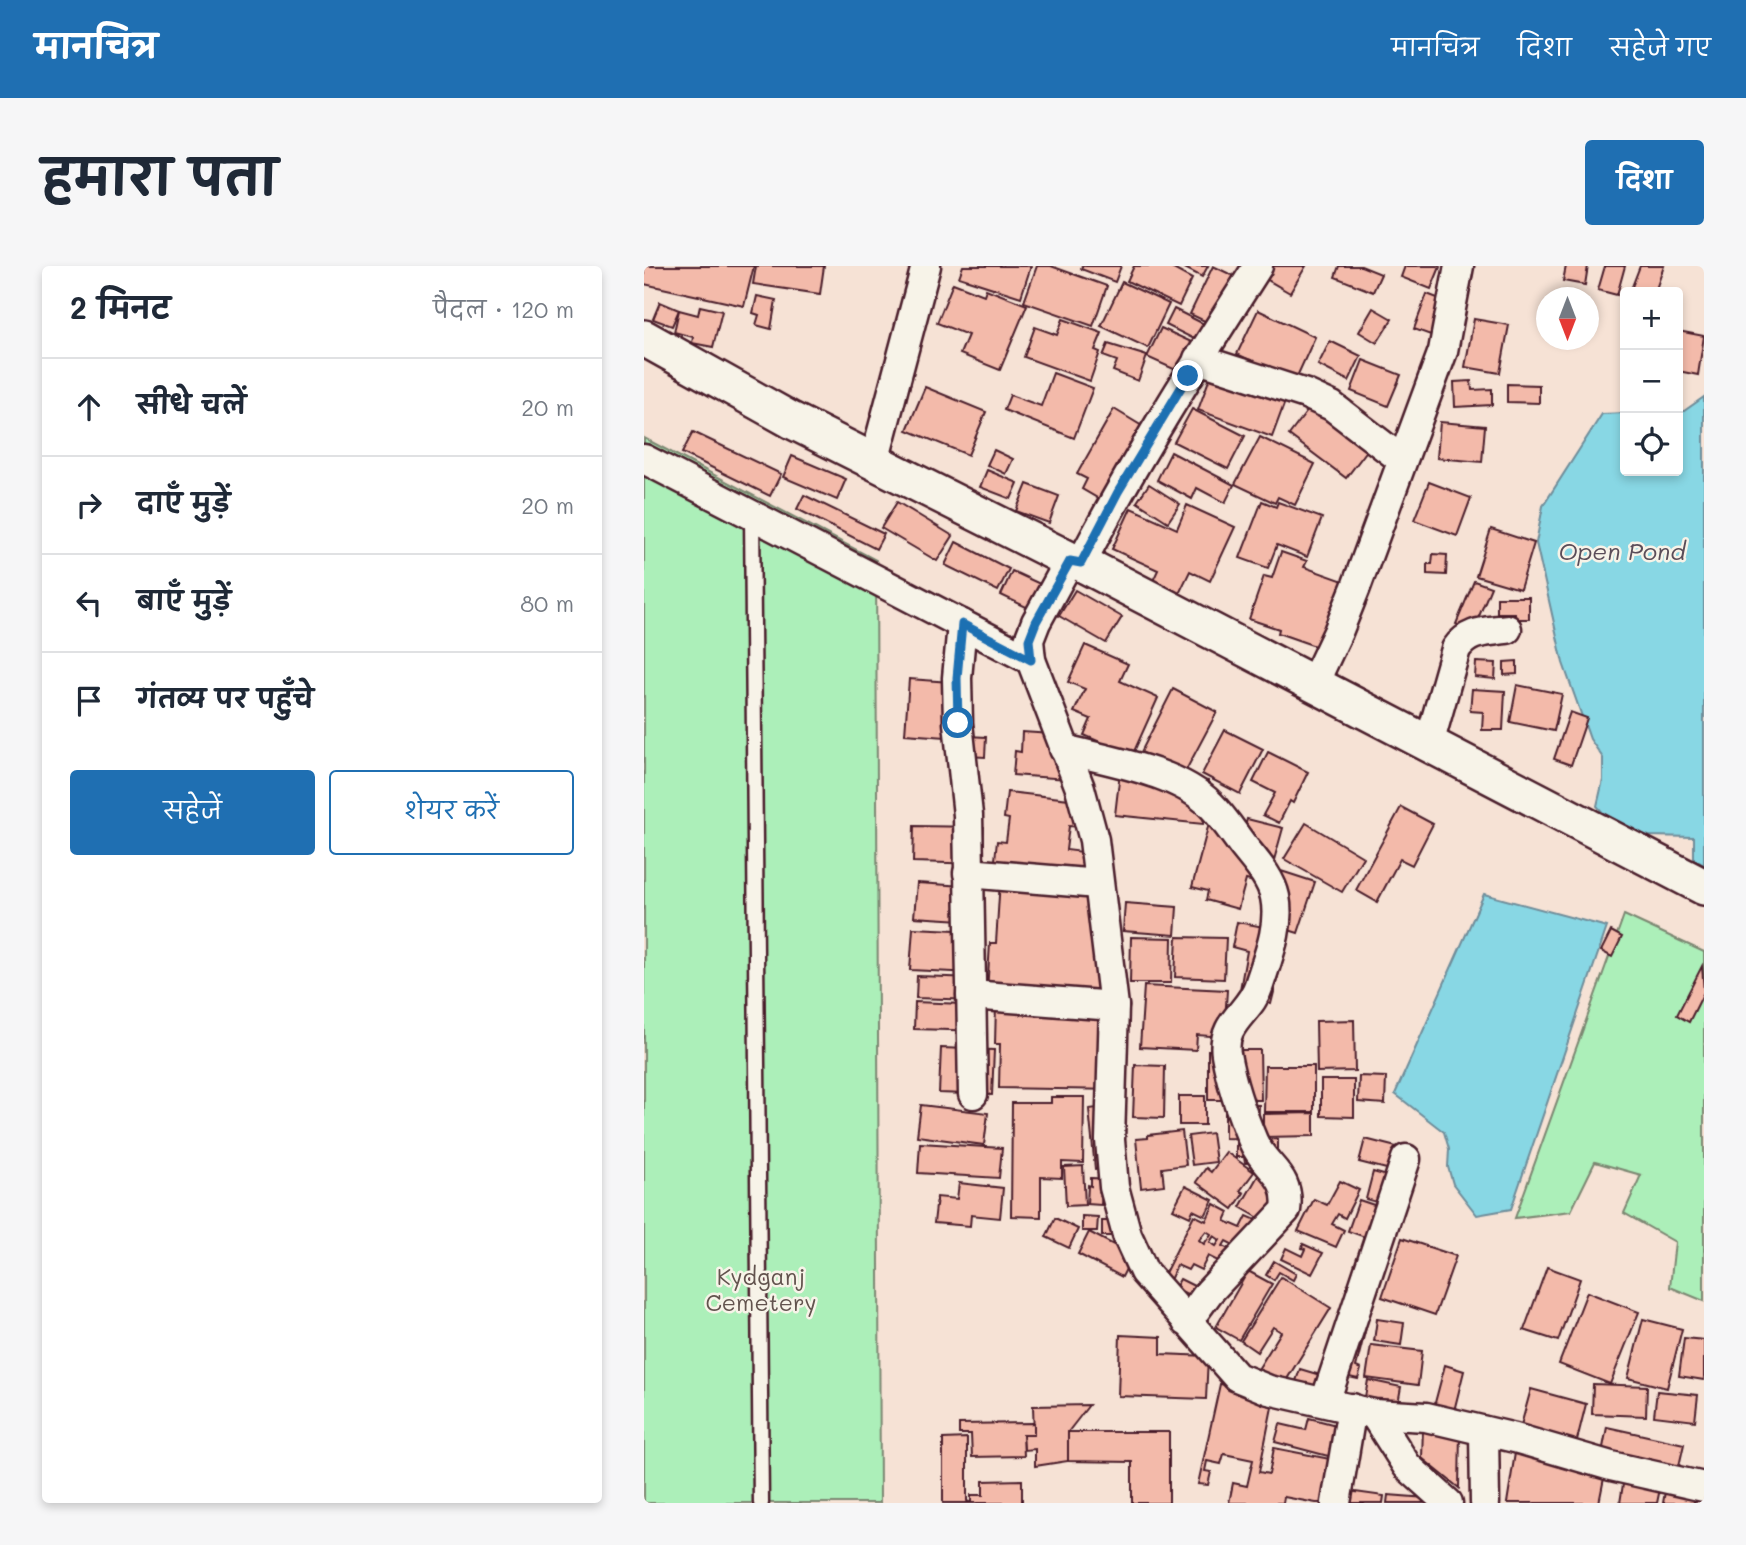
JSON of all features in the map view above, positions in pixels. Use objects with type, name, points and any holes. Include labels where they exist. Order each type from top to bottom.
[{"type":"street","points":[[874,462],[926,266]]},
{"type":"street","points":[[1258,266],[1198,359],[1076,562],[1032,641],[1064,749],[1080,788],[1094,840],[1114,1006],[1110,1140],[1114,1187],[1127,1235],[1144,1272],[1237,1377],[1269,1390],[1350,1408],[1426,1418],[1704,1487]]},
{"type":"street","points":[[1314,683],[1338,632],[1443,351],[1459,266]]},
{"type":"street","points":[[644,338],[791,420],[1314,683],[1704,887]]},
{"type":"street","points":[[1198,359],[1306,394],[1332,406],[1402,460]]},
{"type":"street","points":[[644,459],[962,624],[1032,641]]},
{"type":"street","points":[[962,624],[957,678],[968,815],[973,1094]]},
{"type":"street","points":[[1429,744],[1456,649],[1463,639],[1477,633],[1507,629]]},
{"type":"street","points":[[1064,749],[1181,783],[1211,804],[1267,876],[1275,896],[1275,928],[1258,989],[1245,1010],[1230,1025],[1226,1054],[1245,1121],[1255,1145],[1284,1181],[1288,1197],[1286,1210],[1216,1284],[1187,1322]]},
{"type":"street","points":[[968,873],[1098,884]]},
{"type":"street","points":[[971,995],[1114,1006]]},
{"type":"street","points":[[1336,1503],[1350,1408],[1406,1160]]},
{"type":"street","points":[[1350,1408],[1448,1503]]},
{"type":"street","points":[[1484,1431],[1485,1503]]},
{"type":"lane","points":[[752,515],[761,1503]]},
{"type":"green space","name":"Kydganj Cemetery","points":[[644,438],[876,560],[880,1503],[644,1503]]},
{"type":"green space","points":[[1624,915],[1704,952],[1704,1301],[1670,1287],[1675,1242],[1624,1213],[1641,1175],[1595,1162],[1571,1211],[1515,1218]]},
{"type":"water","name":"Open Pond","points":[[1704,397],[1704,865],[1694,859],[1694,837],[1649,836],[1614,825],[1597,806],[1603,780],[1603,758],[1590,739],[1563,663],[1536,543],[1543,506],[1602,414],[1620,413],[1620,476],[1683,476],[1684,411]]},
{"type":"water","points":[[1484,894],[1607,927],[1511,1209],[1477,1215],[1453,1184],[1444,1132],[1395,1094]]},
{"type":"building","points":[[644,266],[754,266],[744,306],[644,284]]},
{"type":"building","points":[[756,266],[824,266],[820,294],[753,284]]},
{"type":"building","points":[[963,266],[1031,266],[1021,297],[959,277]]},
{"type":"building","points":[[1037,266],[1051,266],[1107,286],[1093,326],[1024,302]]},
{"type":"building","points":[[1082,266],[1121,266],[1115,282],[1081,269]]},
{"type":"building","points":[[1134,266],[1168,266],[1192,279],[1179,306],[1127,281]]},
{"type":"building","points":[[1181,266],[1208,266],[1202,277]]},
{"type":"building","points":[[1213,266],[1236,277],[1213,325],[1190,314]]},
{"type":"building","points":[[1265,266],[1306,266],[1290,293],[1259,275]]},
{"type":"building","points":[[1339,266],[1361,266],[1381,274],[1373,292],[1335,277]]},
{"type":"building","points":[[1405,266],[1440,267],[1431,289],[1401,277]]},
{"type":"building","points":[[1566,266],[1588,266],[1585,285],[1563,281]]},
{"type":"building","points":[[1605,266],[1625,266],[1617,295],[1599,290]]},
{"type":"building","points":[[1640,266],[1664,266],[1657,287],[1632,287]]},
{"type":"building","points":[[1122,282],[1169,304],[1148,348],[1101,326]]},
{"type":"building","points":[[953,283],[984,295],[986,289],[1027,305],[1000,370],[960,354],[968,335],[937,323]]},
{"type":"building","points":[[1427,294],[1448,302],[1436,337],[1414,329]]},
{"type":"building","points":[[757,296],[776,300],[771,329],[756,325],[759,315],[753,313]]},
{"type":"building","points":[[660,302],[679,310],[672,326],[653,319]]},
{"type":"building","points":[[700,306],[722,311],[713,347],[692,343],[693,337],[674,332],[679,310],[698,315]]},
{"type":"building","points":[[1373,308],[1392,319],[1377,343],[1359,332]]},
{"type":"building","points":[[1174,309],[1204,324],[1196,340],[1166,325]]},
{"type":"building","points":[[1258,310],[1315,337],[1295,381],[1237,354]]},
{"type":"building","points":[[1063,319],[1102,333],[1095,350],[1100,352],[1090,381],[1024,357],[1035,327],[1057,335]]},
{"type":"building","points":[[1474,319],[1509,325],[1500,373],[1465,367]]},
{"type":"building","points":[[1161,328],[1200,346],[1187,375],[1147,357]]},
{"type":"building","points":[[1683,332],[1704,336],[1698,375],[1683,372]]},
{"type":"building","points":[[1330,341],[1361,356],[1349,381],[1318,365]]},
{"type":"building","points":[[1108,344],[1147,356],[1138,381],[1113,371],[1117,361],[1103,356]]},
{"type":"building","points":[[1363,360],[1401,375],[1388,406],[1351,391]]},
{"type":"building","points":[[1216,361],[1290,388],[1272,437],[1198,410]]},
{"type":"building","points":[[1053,373],[1093,388],[1074,438],[1004,410],[1010,395],[1041,406]]},
{"type":"building","points":[[1471,381],[1472,390],[1492,389],[1492,405],[1455,407],[1454,382]]},
{"type":"building","points":[[1507,384],[1539,385],[1539,403],[1507,402]]},
{"type":"building","points":[[925,387],[986,412],[968,455],[907,430]]},
{"type":"building","points":[[1324,389],[1381,432],[1346,478],[1289,435]]},
{"type":"building","points":[[1114,409],[1147,429],[1123,513],[1082,489],[1087,479],[1077,474]]},
{"type":"building","points":[[1192,409],[1245,436],[1228,469],[1174,442]]},
{"type":"building","points":[[1440,422],[1485,426],[1482,462],[1437,458]]},
{"type":"building","points":[[693,432],[781,474],[770,496],[682,453]]},
{"type":"building","points":[[1260,437],[1315,464],[1295,505],[1278,497],[1275,503],[1235,484]]},
{"type":"building","points":[[994,450],[1013,459],[1006,474],[987,465]]},
{"type":"building","points":[[1171,452],[1234,485],[1225,503],[1197,488],[1192,499],[1157,480]]},
{"type":"building","points":[[792,456],[846,479],[837,500],[783,477]]},
{"type":"building","points":[[987,470],[1018,483],[1011,499],[980,487]]},
{"type":"building","points":[[1429,482],[1471,498],[1457,536],[1414,520]]},
{"type":"building","points":[[1027,484],[1059,496],[1049,523],[1016,511]]},
{"type":"building","points":[[1149,484],[1180,504],[1168,522],[1137,502]]},
{"type":"building","points":[[804,495],[884,534],[876,549],[797,509]]},
{"type":"building","points":[[1262,501],[1276,507],[1278,502],[1322,518],[1307,557],[1277,545],[1268,568],[1240,558]]},
{"type":"building","points":[[897,502],[953,536],[937,561],[881,528]]},
{"type":"building","points":[[1187,505],[1235,527],[1210,581],[1190,571],[1177,598],[1151,585],[1158,570],[1112,549],[1131,508],[1177,529]]},
{"type":"building","points":[[1491,529],[1534,543],[1520,589],[1476,576]]},
{"type":"building","points":[[956,542],[1009,569],[998,591],[945,565]]},
{"type":"building","points":[[1281,552],[1307,561],[1304,567],[1355,585],[1332,652],[1278,633],[1279,629],[1249,619],[1264,576],[1272,578]]},
{"type":"building","points":[[1433,554],[1447,555],[1446,575],[1427,574],[1427,564],[1432,564]]},
{"type":"building","points":[[1012,571],[1053,590],[1041,614],[1001,595]]},
{"type":"building","points":[[1474,581],[1491,587],[1473,631],[1456,624]]},
{"type":"building","points":[[1075,590],[1122,617],[1106,643],[1059,616]]},
{"type":"building","points":[[1497,597],[1529,597],[1529,619],[1515,619],[1515,613],[1497,613]]},
{"type":"building","points":[[1085,645],[1128,664],[1120,681],[1158,698],[1132,756],[1084,735],[1091,719],[1074,712],[1085,689],[1068,682]]},
{"type":"building","points":[[1517,661],[1517,674],[1504,675],[1504,662]]},
{"type":"building","points":[[1476,662],[1496,663],[1495,679],[1475,677]]},
{"type":"building","points":[[909,679],[950,682],[946,737],[905,734]]},
{"type":"building","points":[[1517,685],[1562,694],[1554,731],[1510,722]]},
{"type":"building","points":[[1173,689],[1217,712],[1184,774],[1141,752]]},
{"type":"building","points":[[1472,689],[1505,691],[1503,730],[1482,730],[1483,712],[1470,711]]},
{"type":"building","points":[[1570,712],[1587,718],[1571,765],[1554,759]]},
{"type":"building","points":[[1225,730],[1263,749],[1240,794],[1202,774]]},
{"type":"building","points":[[1022,732],[1067,735],[1081,780],[1013,775],[1015,751],[1021,752]]},
{"type":"building","points":[[968,736],[986,737],[985,757],[968,756]]},
{"type":"building","points":[[1268,752],[1308,772],[1293,803],[1290,801],[1279,823],[1263,815],[1275,793],[1253,782]]},
{"type":"building","points":[[1120,772],[1208,781],[1203,824],[1115,815]]},
{"type":"building","points":[[1007,792],[1095,802],[1092,828],[1069,826],[1066,850],[1107,855],[1104,881],[994,869],[997,841],[1006,842],[1009,819],[1004,818]]},
{"type":"building","points":[[1401,807],[1433,824],[1412,865],[1400,859],[1377,902],[1356,890]]},
{"type":"building","points":[[1212,812],[1246,823],[1247,819],[1283,828],[1267,885],[1246,880],[1238,909],[1206,900],[1208,891],[1192,887]]},
{"type":"building","points":[[1306,823],[1363,857],[1342,892],[1284,859]]},
{"type":"building","points":[[914,826],[984,827],[983,864],[913,862]]},
{"type":"building","points":[[1281,871],[1315,882],[1298,933],[1263,922]]},
{"type":"building","points":[[1000,880],[1109,887],[1117,1002],[987,993],[990,943],[996,943]]},
{"type":"building","points":[[917,883],[980,887],[978,921],[914,917]]},
{"type":"building","points":[[1125,903],[1177,907],[1175,935],[1123,931]]},
{"type":"building","points":[[1237,922],[1264,927],[1264,969],[1279,972],[1271,1004],[1239,995],[1247,951],[1232,947]]},
{"type":"building","points":[[913,928],[977,931],[975,973],[910,970]]},
{"type":"building","points":[[1611,931],[1622,937],[1612,957],[1601,951]]},
{"type":"building","points":[[1131,937],[1172,938],[1171,983],[1130,983]]},
{"type":"building","points":[[1177,937],[1226,938],[1224,979],[1175,977]]},
{"type":"building","points":[[1702,966],[1704,992],[1689,1022],[1677,1015]]},
{"type":"building","points":[[917,976],[977,978],[976,1000],[916,998]]},
{"type":"building","points":[[1144,986],[1227,990],[1224,1037],[1197,1035],[1196,1050],[1140,1047]]},
{"type":"building","points":[[915,1002],[986,1005],[985,1031],[914,1029]]},
{"type":"building","points":[[996,1004],[1119,1006],[1121,1090],[999,1088],[1000,1044],[995,1044]]},
{"type":"building","points":[[1354,1020],[1355,1071],[1317,1072],[1316,1021]]},
{"type":"building","points":[[941,1048],[994,1050],[992,1095],[939,1093]]},
{"type":"building","points":[[1208,1050],[1260,1050],[1261,1100],[1208,1100]]},
{"type":"building","points":[[1135,1065],[1165,1066],[1164,1118],[1133,1117]]},
{"type":"building","points":[[1265,1066],[1314,1066],[1314,1112],[1264,1112]]},
{"type":"building","points":[[1359,1076],[1386,1077],[1385,1104],[1358,1102]]},
{"type":"building","points":[[1321,1080],[1354,1080],[1354,1117],[1321,1116]]},
{"type":"building","points":[[1179,1096],[1205,1096],[1205,1125],[1179,1125]]},
{"type":"building","points":[[1051,1097],[1084,1097],[1083,1163],[1062,1162],[1062,1178],[1041,1177],[1041,1217],[1011,1216],[1012,1103],[1051,1103]]},
{"type":"building","points":[[1225,1104],[1259,1105],[1258,1139],[1225,1138]]},
{"type":"building","points":[[921,1105],[988,1113],[984,1145],[917,1136]]},
{"type":"building","points":[[1120,1105],[1127,1166],[1095,1169],[1089,1109]]},
{"type":"building","points":[[1314,1113],[1314,1136],[1263,1137],[1263,1114]]},
{"type":"building","points":[[1182,1131],[1186,1165],[1162,1168],[1164,1185],[1141,1188],[1136,1139]]},
{"type":"building","points":[[1212,1133],[1216,1162],[1192,1165],[1188,1136]]},
{"type":"building","points":[[1278,1139],[1278,1155],[1273,1169],[1255,1170],[1254,1163],[1245,1163],[1244,1157],[1236,1157],[1236,1141]]},
{"type":"building","points":[[1365,1139],[1416,1152],[1410,1175],[1359,1162]]},
{"type":"building","points":[[920,1143],[1002,1148],[999,1178],[918,1173]]},
{"type":"building","points":[[1226,1152],[1254,1172],[1240,1191],[1244,1193],[1233,1209],[1196,1182],[1206,1168],[1211,1172]]},
{"type":"building","points":[[1083,1166],[1085,1205],[1066,1206],[1064,1167]]},
{"type":"building","points":[[1373,1172],[1405,1181],[1398,1208],[1366,1199]]},
{"type":"building","points":[[1259,1174],[1289,1196],[1271,1225],[1240,1207]]},
{"type":"building","points":[[1091,1178],[1112,1179],[1102,1189],[1101,1205],[1087,1204]]},
{"type":"building","points":[[1340,1181],[1359,1190],[1345,1218],[1338,1214],[1332,1224],[1344,1230],[1336,1247],[1298,1231],[1314,1199],[1327,1205]]},
{"type":"building","points":[[959,1183],[1003,1188],[1000,1218],[971,1215],[970,1226],[934,1223],[937,1197],[957,1199]]},
{"type":"building","points":[[1185,1186],[1213,1200],[1205,1216],[1193,1210],[1190,1217],[1173,1209]]},
{"type":"building","points":[[1359,1200],[1398,1213],[1387,1245],[1348,1231]]},
{"type":"building","points":[[1214,1204],[1229,1212],[1225,1221],[1241,1228],[1247,1216],[1261,1222],[1255,1256],[1226,1241],[1223,1246],[1235,1251],[1228,1266],[1208,1256],[1201,1270],[1191,1265],[1188,1270],[1177,1265],[1170,1280],[1163,1277],[1194,1215],[1206,1221]],"holes":[[[1206,1231],[1211,1234],[1204,1244],[1199,1240]],[[1214,1236],[1220,1240],[1216,1246],[1210,1242]]]},
{"type":"building","points":[[1082,1216],[1098,1217],[1097,1231],[1082,1231]]},
{"type":"building","points":[[1055,1218],[1078,1229],[1069,1248],[1046,1237]]},
{"type":"building","points":[[1102,1221],[1133,1221],[1133,1236],[1102,1236]]},
{"type":"building","points":[[1089,1232],[1133,1255],[1122,1277],[1078,1254]]},
{"type":"building","points":[[1402,1238],[1456,1256],[1435,1315],[1382,1297]]},
{"type":"building","points":[[1303,1244],[1323,1253],[1312,1274],[1281,1259],[1286,1248],[1302,1256],[1305,1249],[1302,1248]]},
{"type":"building","points":[[1274,1261],[1296,1274],[1293,1280],[1279,1272],[1274,1280],[1266,1275]]},
{"type":"building","points":[[1547,1267],[1580,1279],[1558,1341],[1524,1330]]},
{"type":"building","points":[[1248,1271],[1272,1284],[1239,1340],[1216,1327]]},
{"type":"building","points":[[1281,1277],[1331,1308],[1282,1387],[1257,1371],[1281,1332],[1273,1327],[1257,1352],[1241,1341]]},
{"type":"building","points":[[1180,1279],[1194,1286],[1189,1295],[1175,1288]]},
{"type":"building","points":[[1587,1292],[1639,1312],[1610,1384],[1559,1364]]},
{"type":"building","points":[[1377,1319],[1404,1323],[1401,1345],[1374,1341]]},
{"type":"building","points":[[1643,1319],[1682,1329],[1667,1388],[1628,1378]]},
{"type":"building","points":[[1340,1321],[1366,1328],[1356,1367],[1361,1369],[1358,1379],[1327,1372]]},
{"type":"building","points":[[1120,1335],[1161,1337],[1161,1354],[1208,1356],[1206,1399],[1118,1396]]},
{"type":"building","points":[[1684,1338],[1704,1340],[1704,1380],[1679,1376]]},
{"type":"building","points":[[1371,1345],[1422,1351],[1418,1385],[1366,1378]]},
{"type":"building","points":[[1445,1365],[1464,1371],[1452,1419],[1432,1414]]},
{"type":"building","points":[[1300,1369],[1320,1375],[1312,1399],[1285,1391],[1289,1379],[1296,1381]]},
{"type":"building","points":[[1368,1380],[1401,1387],[1397,1409],[1364,1403]]},
{"type":"building","points":[[1220,1384],[1275,1392],[1259,1472],[1269,1474],[1274,1448],[1335,1460],[1331,1503],[1284,1497],[1283,1503],[1229,1503],[1233,1483],[1247,1486],[1253,1460],[1224,1454],[1221,1464],[1207,1461],[1205,1471],[1211,1472],[1208,1485],[1198,1484]]},
{"type":"building","points":[[1593,1384],[1647,1386],[1646,1416],[1592,1414]]},
{"type":"building","points":[[1531,1389],[1586,1404],[1576,1444],[1520,1429]]},
{"type":"building","points":[[1657,1391],[1698,1395],[1695,1421],[1654,1416]]},
{"type":"building","points":[[1089,1405],[1068,1432],[1068,1461],[1035,1466],[1035,1449],[1024,1450],[1023,1435],[1034,1435],[1033,1406]]},
{"type":"building","points":[[1309,1418],[1340,1426],[1332,1457],[1275,1442],[1280,1424],[1306,1430]]},
{"type":"building","points":[[1034,1423],[1034,1435],[1023,1435],[1024,1456],[972,1457],[971,1434],[959,1434],[959,1424]]},
{"type":"building","points":[[1607,1427],[1684,1444],[1677,1475],[1601,1458]]},
{"type":"building","points":[[1423,1428],[1460,1431],[1459,1488],[1422,1458]]},
{"type":"building","points":[[1068,1432],[1169,1432],[1169,1503],[1132,1503],[1132,1462],[1068,1461]]},
{"type":"building","points":[[967,1438],[967,1501],[971,1503],[943,1503],[943,1439]]},
{"type":"building","points":[[1515,1453],[1606,1468],[1599,1503],[1507,1503]]},
{"type":"building","points":[[1624,1478],[1661,1484],[1657,1503],[1620,1503]]},
{"type":"building","points":[[1022,1480],[1022,1503],[971,1503],[971,1495],[983,1495],[983,1481]]},
{"type":"building","points":[[1666,1486],[1696,1492],[1694,1503],[1663,1503]]},
{"type":"building","points":[[1341,1490],[1384,1496],[1383,1503],[1339,1503]]},
{"type":"building","points":[[1388,1495],[1426,1498],[1425,1503],[1387,1503]]},
{"type":"route","points":[[958,723],[957,678],[962,624],[1031,660],[1029,640],[1036,622],[1070,561],[1081,563],[1118,492],[1188,376]]}]
